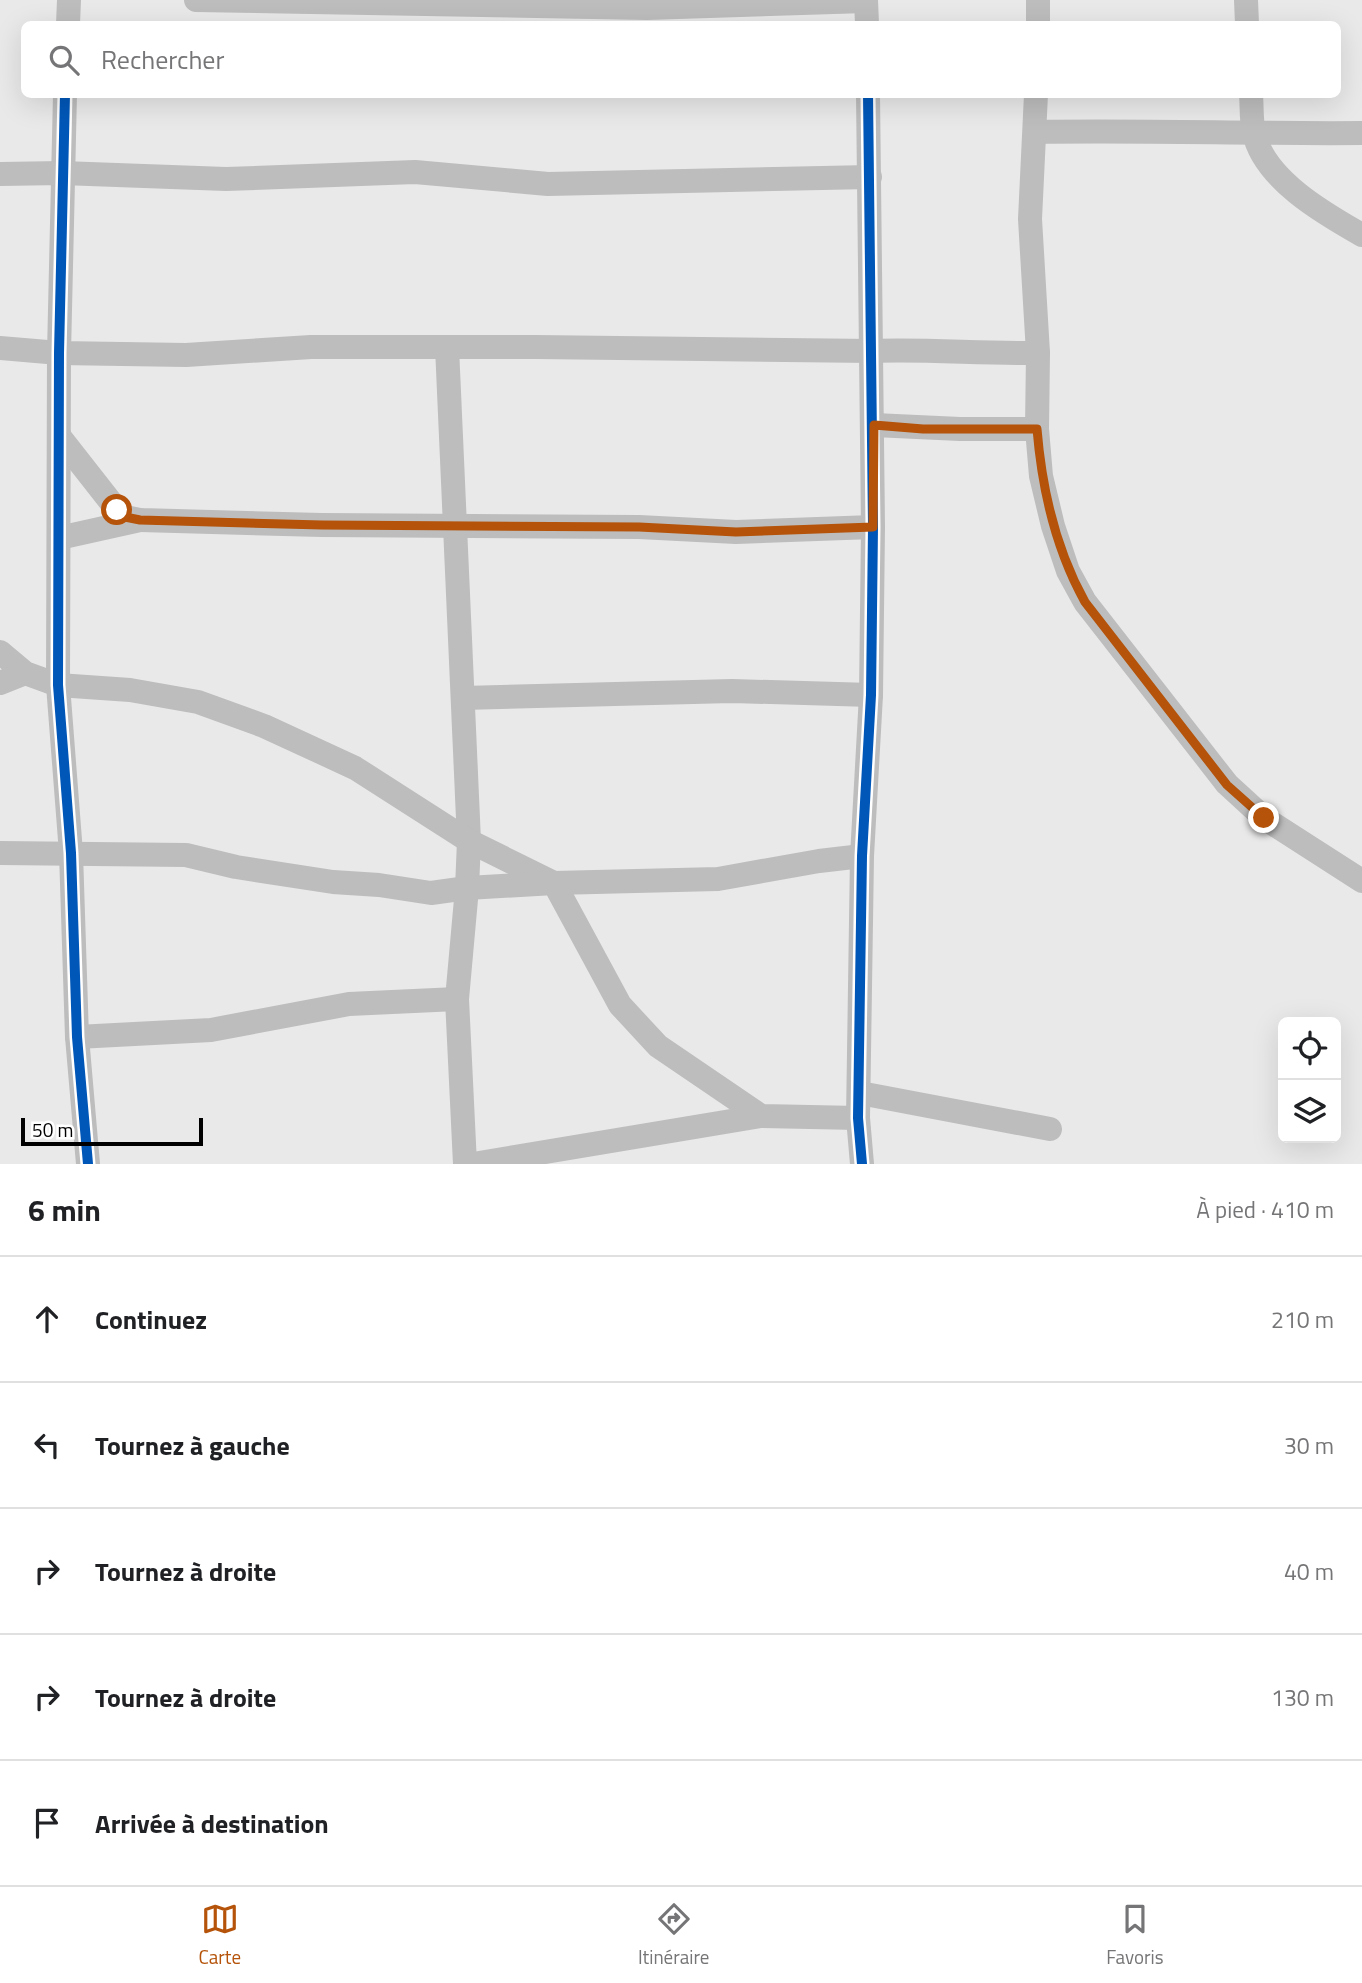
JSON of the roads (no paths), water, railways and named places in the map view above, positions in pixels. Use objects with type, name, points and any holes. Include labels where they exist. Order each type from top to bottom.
[{"type":"street","points":[[68,21],[69,0]]},
{"type":"street","points":[[196,0],[540,3],[647,8],[866,0],[867,21]]},
{"type":"street","points":[[1038,0],[1038,21]]},
{"type":"street","points":[[1246,0],[1247,21]]},
{"type":"street","points":[[65,98],[59,353],[58,685],[71,853],[77,1037],[88,1164]]},
{"type":"street","points":[[862,1164],[858,1118],[862,856],[871,695],[874,425],[868,98]]},
{"type":"street","points":[[1036,98],[1030,219],[1038,353],[1037,429],[1041,476],[1053,526],[1068,571],[1085,602],[1227,785],[1264,818],[1362,881]]},
{"type":"street","points":[[1251,98],[1254,134],[1269,167],[1322,212],[1362,235]]},
{"type":"street","points":[[1035,132],[1130,130],[1254,134],[1362,133]]},
{"type":"street","points":[[0,174],[62,173],[226,179],[415,172],[548,184],[870,177]]},
{"type":"street","points":[[0,348],[59,353],[186,355],[311,347],[873,351],[921,349],[987,354],[1038,353]]},
{"type":"street","points":[[447,347],[469,841],[457,999],[465,1164]]},
{"type":"street","points":[[874,425],[948,429],[1037,429]]},
{"type":"street","points":[[59,436],[117,510],[125,517],[140,520],[455,527],[639,527],[736,532],[873,527]]},
{"type":"street","points":[[59,538],[140,520]]},
{"type":"street","points":[[0,652],[24,673],[58,685],[130,690],[198,702],[264,726],[355,768],[469,841],[554,883],[620,1005],[658,1046],[761,1116]]},
{"type":"street","points":[[0,683],[24,673]]},
{"type":"street","points":[[463,698],[732,691],[871,695]]},
{"type":"street","points":[[0,853],[186,855],[236,867],[306,878],[430,893],[554,883],[718,879],[819,860],[862,856]]},
{"type":"street","points":[[77,1037],[211,1030],[349,1004],[457,999]]},
{"type":"street","points":[[860,1093],[1050,1129]]},
{"type":"street","points":[[473,1164],[761,1116],[858,1118]]}]
